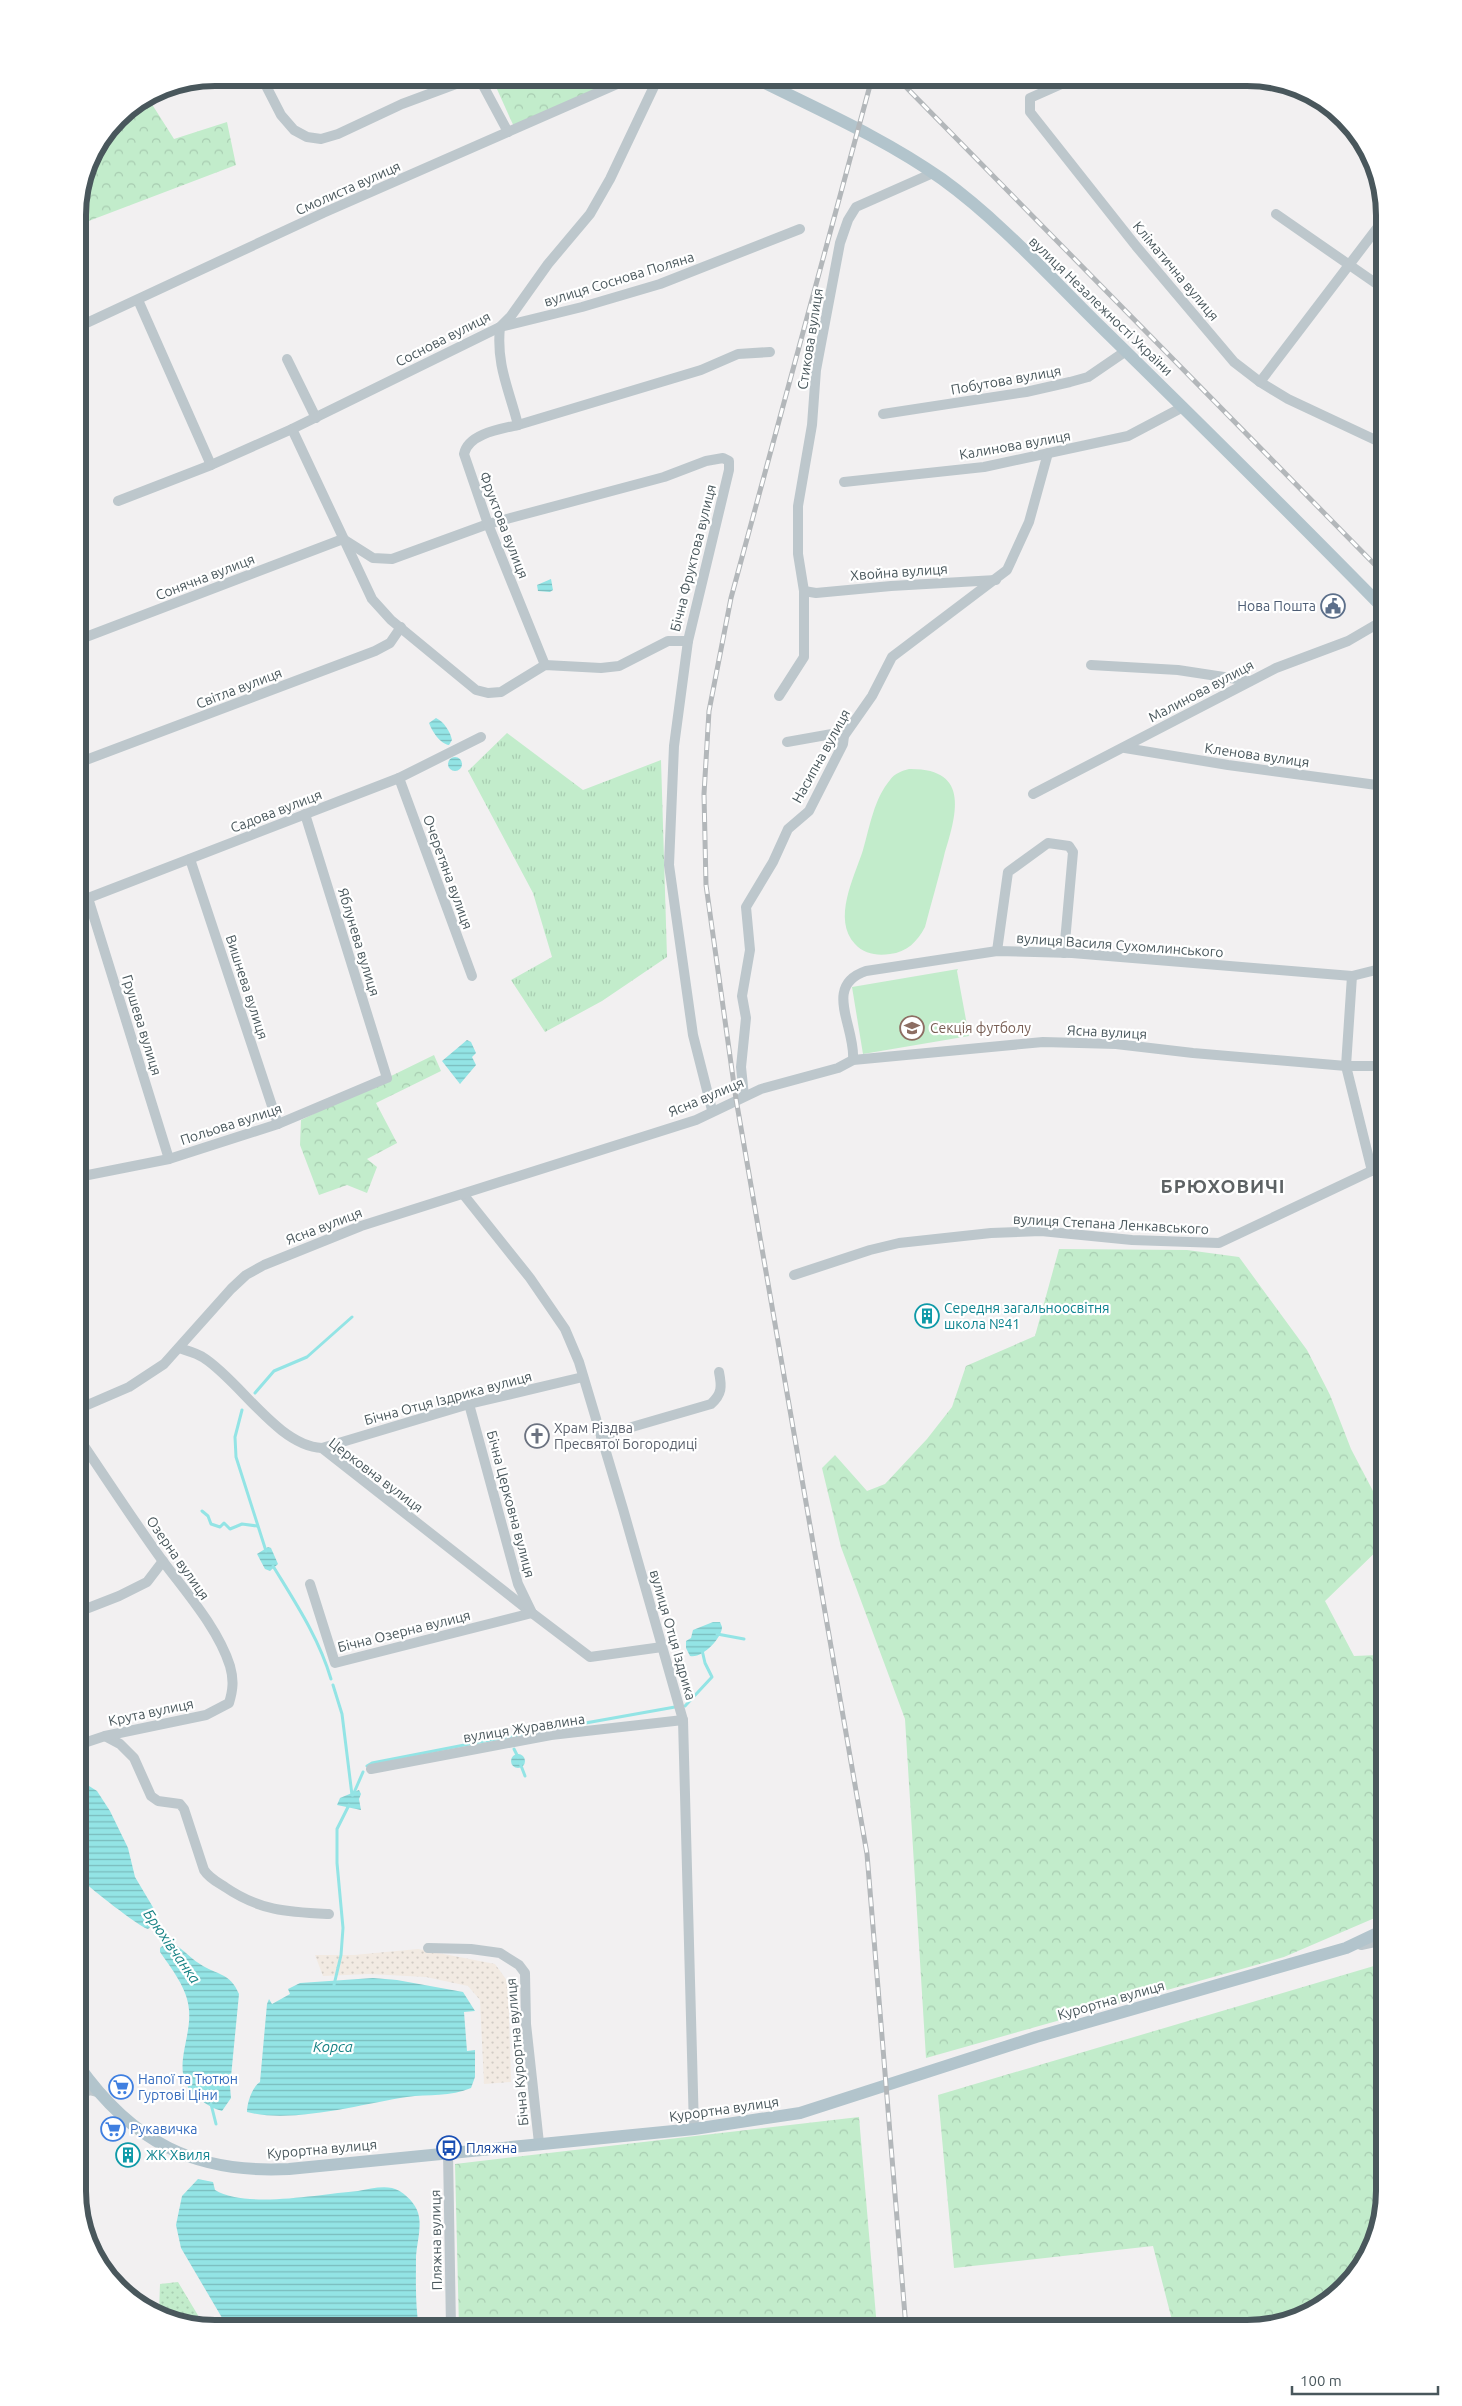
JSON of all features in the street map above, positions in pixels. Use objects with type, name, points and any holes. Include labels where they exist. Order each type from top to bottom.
[{"type":"main road","name":"вулиця Незалежності України","points":[[774,87],[858,128],[932,173],[992,221],[1183,407],[1376,601]]},
{"type":"main road","name":"Курортна вулиця","points":[[86,2075],[101,2093],[140,2130],[160,2145],[195,2160],[226,2167],[265,2170],[289,2169],[694,2129],[800,2113],[1036,2037],[1346,1948],[1376,1934]]},
{"type":"street","points":[[266,87],[281,116],[294,130],[307,137],[321,138],[338,134],[402,104],[448,87]]},
{"type":"street","points":[[484,87],[508,132]]},
{"type":"street","name":"Смолиста вулиця","points":[[87,323],[323,213],[610,87]]},
{"type":"street","name":"Соснова вулиця","points":[[118,500],[211,465],[292,429],[500,327],[511,316],[548,264],[590,214],[654,87]]},
{"type":"street","name":"Кліматична вулиця","points":[[1055,87],[1030,98],[1030,112],[1136,246],[1228,354],[1260,382],[1288,399],[1376,440]]},
{"type":"street","name":"Стикова вулиця","points":[[778,696],[804,657],[804,591],[798,554],[798,506],[812,425],[816,370],[825,331],[840,243],[848,220],[856,208],[932,173]]},
{"type":"street","points":[[1276,214],[1376,284]]},
{"type":"street","name":"вулиця Соснова Поляна","points":[[500,327],[582,307],[660,284],[800,229]]},
{"type":"street","points":[[1260,382],[1376,229]]},
{"type":"street","points":[[138,300],[211,465]]},
{"type":"street","points":[[500,327],[499,358],[518,425]]},
{"type":"street","name":"Побутова вулиця","points":[[883,414],[1026,392],[1070,382],[1088,377],[1126,351]]},
{"type":"street","name":"Фруктова вулиця","points":[[545,665],[467,468],[464,454],[466,446],[472,440],[701,370],[738,354],[770,352]]},
{"type":"street","points":[[287,359],[316,418]]},
{"type":"street","name":"Калинова вулиця","points":[[844,482],[984,467],[1128,436],[1183,407]]},
{"type":"street","points":[[292,429],[372,599],[391,620],[476,690],[488,693],[501,692],[545,665]]},
{"type":"street","name":"Насипна вулиця","points":[[744,1096],[741,1067],[746,1018],[742,996],[750,950],[746,907],[773,862],[788,829],[809,811],[843,744],[844,736],[872,696],[892,657],[1007,570],[1028,522],[1048,453]]},
{"type":"street","name":"Бічна Фруктова вулиця","points":[[343,539],[373,558],[392,560],[488,524],[664,477],[706,461],[722,458],[728,460],[729,470],[688,641],[668,641],[619,666],[601,668],[545,665]]},
{"type":"street","name":"Сонячна вулиця","points":[[87,637],[343,539]]},
{"type":"street","name":"Хвойна вулиця","points":[[804,591],[816,593],[891,586],[996,580]]},
{"type":"street","name":"Малинова вулиця","points":[[1033,794],[1126,748],[1276,668],[1348,641],[1376,625]]},
{"type":"street","name":"Світла вулиця","points":[[87,760],[375,651],[390,643],[401,627]]},
{"type":"street","points":[[688,641],[674,746],[669,865],[693,1035],[712,1110]]},
{"type":"street","points":[[1090,665],[1178,670],[1250,681]]},
{"type":"street","points":[[787,742],[832,734],[844,736]]},
{"type":"street","name":"Садова вулиця","points":[[88,898],[398,778],[481,737]]},
{"type":"street","name":"Кленова вулиця","points":[[1126,748],[1220,764],[1376,785]]},
{"type":"street","name":"Очеретяна вулиця","points":[[398,778],[472,976]]},
{"type":"street","name":"Яблунева вулиця","points":[[305,814],[387,1078]]},
{"type":"street","points":[[997,951],[1008,872],[1037,849],[1048,843],[1069,846],[1073,852],[1064,953]]},
{"type":"street","name":"Вишнева вулиця","points":[[190,859],[278,1124]]},
{"type":"street","name":"Грушева вулиця","points":[[88,898],[169,1159]]},
{"type":"street","name":"вулиця Василя Сухомлинського","points":[[853,1060],[843,999],[846,984],[854,975],[866,971],[997,951],[1064,953],[1352,976],[1376,970]]},
{"type":"street","points":[[1352,976],[1346,1066],[1372,1171]]},
{"type":"street","name":"Ясна вулиця","points":[[86,1405],[129,1387],[164,1364],[231,1289],[246,1275],[264,1265],[361,1226],[690,1122],[744,1096],[838,1068],[853,1060],[1043,1042],[1116,1044],[1193,1053],[1346,1066],[1376,1066]]},
{"type":"street","name":"Польова вулиця","points":[[87,1175],[169,1159],[278,1124],[387,1078]]},
{"type":"street","name":"вулиця Степана Ленкавського","points":[[794,1275],[870,1250],[899,1243],[981,1234],[1041,1231],[1132,1240],[1219,1243],[1376,1169]]},
{"type":"street","name":"вулиця Отця Іздрика","points":[[463,1194],[530,1278],[565,1329],[579,1362],[683,1720],[694,2129]]},
{"type":"street","name":"Церковна вулиця","points":[[179,1348],[205,1358],[240,1389],[261,1414],[308,1447],[322,1448],[532,1613]]},
{"type":"street","points":[[601,1436],[711,1404],[720,1396],[722,1386],[719,1372]]},
{"type":"street","name":"Бічна Отця Іздрика вулиця","points":[[322,1448],[469,1404],[582,1377]]},
{"type":"street","name":"Бічна Церковна вулиця","points":[[469,1404],[518,1584],[532,1613],[590,1657],[662,1647]]},
{"type":"street","name":"Озерна вулиця","points":[[86,1449],[163,1561],[184,1587],[217,1639],[230,1665],[234,1685],[229,1703]]},
{"type":"street","points":[[86,1609],[119,1596],[147,1582],[163,1561]]},
{"type":"street","name":"Бічна Озерна вулиця","points":[[310,1584],[335,1663],[532,1613]]},
{"type":"street","name":"Крута вулиця","points":[[86,1742],[105,1736],[206,1715],[229,1703]]},
{"type":"street","name":"вулиця Журавлина","points":[[371,1768],[551,1735],[683,1720]]},
{"type":"street","points":[[105,1736],[120,1744],[134,1758],[151,1796],[158,1801],[180,1804],[184,1809],[204,1870],[209,1877],[249,1903],[276,1910],[328,1914]]},
{"type":"street","points":[[1346,1948],[1376,1942]]},
{"type":"street","name":"Бічна Курортна вулиця","points":[[428,1948],[471,1949],[500,1953],[519,1964],[525,1973],[526,2024],[539,2143]]},
{"type":"street","points":[[86,2092],[89,2090],[101,2093]]},
{"type":"street","name":"Пляжна вулиця","points":[[448,2152],[451,2319]]},
{"type":"green space","points":[[496,87],[611,87],[515,129]]},
{"type":"green space","points":[[152,104],[174,139],[227,122],[236,165],[87,222],[89,190],[100,158],[124,124]]},
{"type":"green space","points":[[507,733],[583,790],[661,760],[667,957],[602,1001],[545,1032],[511,980],[552,957],[533,893],[468,771]]},
{"type":"green space","points":[[909,769],[929,771],[943,777],[951,786],[955,797],[955,811],[925,927],[915,942],[902,951],[885,955],[871,954],[855,944],[848,934],[845,923],[847,898],[880,796],[894,776]]},
{"type":"green space","points":[[958,969],[969,1036],[863,1054],[852,987]]},
{"type":"green space","points":[[434,1055],[441,1071],[376,1103],[397,1143],[367,1159],[377,1167],[367,1193],[347,1185],[319,1195],[300,1145],[301,1120]]},
{"type":"green space","points":[[1059,1249],[1187,1250],[1239,1257],[1307,1350],[1330,1395],[1351,1449],[1373,1491],[1376,1493],[1376,1552],[1325,1601],[1354,1656],[1376,1655],[1376,1917],[1284,1957],[926,2058],[905,1719],[841,1547],[822,1468],[835,1455],[867,1491],[885,1484],[927,1439],[952,1407],[966,1366],[1035,1336]]},
{"type":"green space","points":[[1376,1965],[1376,2191],[1375,2208],[1369,2232],[1354,2262],[1332,2288],[1304,2306],[1280,2315],[1264,2319],[1247,2320],[1172,2320],[1153,2246],[954,2268],[938,2095]]},
{"type":"green space","points":[[859,2117],[876,2320],[459,2319],[455,2164]]},
{"type":"green space","points":[[178,2282],[199,2317],[174,2313],[159,2307],[160,2284]]},
{"type":"sand","points":[[418,1949],[495,1964],[508,1982],[511,2082],[484,2084],[480,2000],[468,1986],[426,1977],[369,1974],[323,1976],[315,1955],[354,1955]]},
{"type":"water","points":[[551,579],[553,590],[550,592],[538,591],[537,585]]},
{"type":"water","points":[[436,718],[444,724],[450,733],[452,740],[449,745],[440,740],[430,726],[429,723]]},
{"type":"water","points":[[455,757],[460,759],[462,764],[460,769],[455,771],[450,769],[448,764],[450,759]]},
{"type":"water","points":[[467,1040],[471,1042],[476,1053],[472,1057],[476,1065],[460,1084],[442,1061]]},
{"type":"water","points":[[268,1547],[271,1548],[278,1564],[270,1571],[265,1569],[257,1554]]},
{"type":"water","points":[[713,1622],[720,1622],[722,1627],[719,1637],[705,1651],[695,1656],[690,1656],[686,1648],[686,1641],[691,1638],[693,1630]]},
{"type":"water","points":[[518,1754],[523,1756],[525,1761],[523,1766],[518,1768],[513,1766],[511,1761],[513,1756]]},
{"type":"water","points":[[86,1784],[97,1791],[110,1811],[128,1848],[135,1877],[157,1914],[157,1921],[148,1929],[143,1927],[86,1884]]},
{"type":"water","points":[[359,1790],[361,1794],[359,1799],[361,1810],[337,1805],[340,1798]]},
{"type":"water","points":[[167,1942],[180,1948],[206,1968],[227,1978],[239,1994],[230,2087],[231,2098],[222,2111],[199,2099],[190,2090],[184,2079],[183,2058],[189,2010],[186,1994],[160,1952],[160,1948]]},
{"type":"water","name":"Корса","points":[[373,1978],[397,1980],[463,1992],[475,2011],[464,2012],[467,2051],[475,2050],[475,2077],[471,2088],[456,2093],[407,2097],[327,2112],[285,2116],[247,2112],[250,2096],[260,2082],[269,1999],[272,2004],[290,1994],[288,1989],[300,1983]]},
{"type":"water","points":[[198,2179],[213,2182],[215,2190],[229,2196],[246,2199],[284,2199],[384,2187],[396,2189],[410,2200],[419,2215],[416,2256],[418,2319],[223,2319],[181,2248],[176,2225],[182,2196]]},
{"type":"waterway","points":[[255,1393],[274,1371],[307,1357],[352,1317]]},
{"type":"waterway","points":[[242,1410],[235,1437],[236,1457],[266,1551]]},
{"type":"waterway","points":[[202,1511],[208,1516],[211,1524],[220,1527],[224,1523],[230,1529],[242,1524],[257,1526]]},
{"type":"waterway","points":[[273,1566],[313,1635],[331,1679]]},
{"type":"waterway","points":[[717,1634],[744,1639]]},
{"type":"waterway","points":[[685,1706],[712,1677],[705,1663],[702,1650]]},
{"type":"waterway","points":[[333,1685],[342,1714],[352,1795]]},
{"type":"waterway","points":[[367,1766],[372,1763],[485,1741],[675,1707]]},
{"type":"waterway","points":[[514,1749],[518,1757]]},
{"type":"waterway","points":[[520,1763],[525,1776]]},
{"type":"waterway","points":[[353,1795],[363,1772]]},
{"type":"waterway","points":[[334,1985],[341,1955],[343,1928],[337,1863],[337,1829],[349,1805]]},
{"type":"waterway","name":"Брюхівчанка","points":[[153,1921],[173,1946]]},
{"type":"waterway","name":"Брюхівчанка","points":[[211,2104],[216,2124]]},
{"type":"railway","points":[[870,87],[731,598],[709,711],[704,794],[706,885],[736,1099],[867,1854],[905,2320]]},
{"type":"railway","points":[[906,87],[1376,566]]},
{"type":"place","name":"Нова Пошта","points":[[1333,606]]},
{"type":"place","name":"Секція футболу","points":[[912,1028]]},
{"type":"place","name":"Середня загальноосвітня школа №41","points":[[927,1316]]},
{"type":"place","name":"Храм Різдва Пресвятої Богородиці","points":[[537,1436]]},
{"type":"place","name":"Напої та Тютюн Гуртові Ціни","points":[[121,2087]]},
{"type":"place","name":"Рукавичка","points":[[113,2129]]},
{"type":"place","name":"Пляжна","points":[[449,2148]]},
{"type":"place","name":"ЖК Хвиля","points":[[128,2155]]},
{"type":"district","name":"БРЮХОВИЧІ","points":[[1223,1186]]}]
